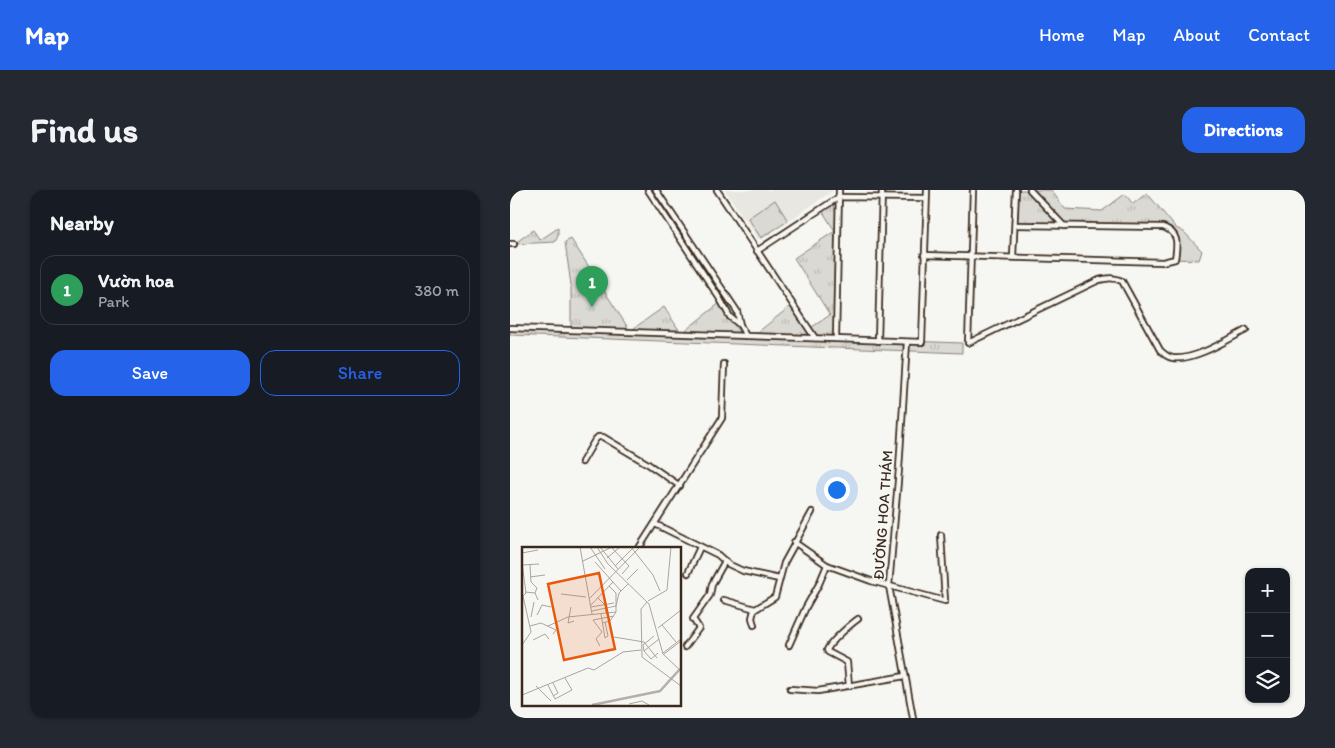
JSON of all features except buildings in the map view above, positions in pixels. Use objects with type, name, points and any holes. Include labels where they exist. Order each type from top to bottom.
[{"type":"street","points":[[648,190],[730,317],[740,325]]},
{"type":"street","points":[[656,190],[737,311],[740,325],[746,336]]},
{"type":"street","points":[[717,190],[814,338]]},
{"type":"street","points":[[836,339],[839,190]]},
{"type":"street","points":[[878,341],[882,190]]},
{"type":"street","points":[[510,328],[922,342],[927,190]]},
{"type":"street","points":[[973,190],[968,343],[1099,280],[1108,278],[1116,278],[1122,281],[1160,350],[1166,356],[1173,358],[1185,357],[1202,352],[1246,330]]},
{"type":"street","points":[[1013,257],[1016,190]]},
{"type":"street","points":[[1030,190],[1064,226]]},
{"type":"street","points":[[757,251],[839,197],[926,198]]},
{"type":"street","points":[[924,254],[1163,262],[1175,259],[1177,241],[1170,230],[1163,227],[1015,225]]},
{"type":"street","name":"ĐƯỜNG HOA THÁM","points":[[907,342],[900,469],[890,586],[913,718]]},
{"type":"street","points":[[640,547],[722,418],[724,364]]},
{"type":"street","points":[[582,462],[595,440],[603,437],[680,486]]},
{"type":"street","points":[[724,600],[755,608],[774,599],[784,563],[812,512]]},
{"type":"street","points":[[655,524],[718,555],[728,564],[743,571],[779,579]]},
{"type":"street","points":[[794,542],[827,565],[871,582],[945,601],[941,534]]},
{"type":"street","points":[[688,573],[700,546]]},
{"type":"street","points":[[685,647],[699,628],[693,619],[710,595],[712,584],[725,561]]},
{"type":"street","points":[[789,645],[827,565]]},
{"type":"street","points":[[754,625],[752,618],[755,608]]},
{"type":"street","points":[[848,686],[847,662],[827,650],[829,645],[850,624],[858,619]]},
{"type":"street","points":[[790,689],[818,691],[905,676]]},
{"type":"shaded area","points":[[725,190],[834,190],[763,239],[758,239]]},
{"type":"green space","points":[[1016,190],[1030,190],[1064,226],[1016,225]]},
{"type":"green space","points":[[1033,190],[1051,190],[1065,209],[1102,211],[1125,194],[1133,204],[1147,193],[1176,228],[1184,232],[1202,251],[1199,260],[1175,259],[1179,241],[1171,228],[1162,225],[1065,224]]},
{"type":"green space","points":[[839,198],[835,339],[815,338],[809,329],[830,315],[794,258],[835,231],[821,209]]},
{"type":"green space","points":[[775,200],[788,221],[761,238],[748,218]]},
{"type":"green space","points":[[558,228],[558,236],[555,242],[514,244],[533,230],[540,240]]},
{"type":"green space","points":[[571,239],[630,331],[962,343],[962,353],[510,335],[510,328],[571,330],[571,285],[565,242]]},
{"type":"green space","points":[[721,302],[741,336],[682,333]]},
{"type":"green space","points":[[792,305],[813,338],[753,336]]},
{"type":"green space","points":[[664,307],[681,333],[630,331]]},
{"type":"place","name":"Vườn hoa","points":[[592,307]]}]
